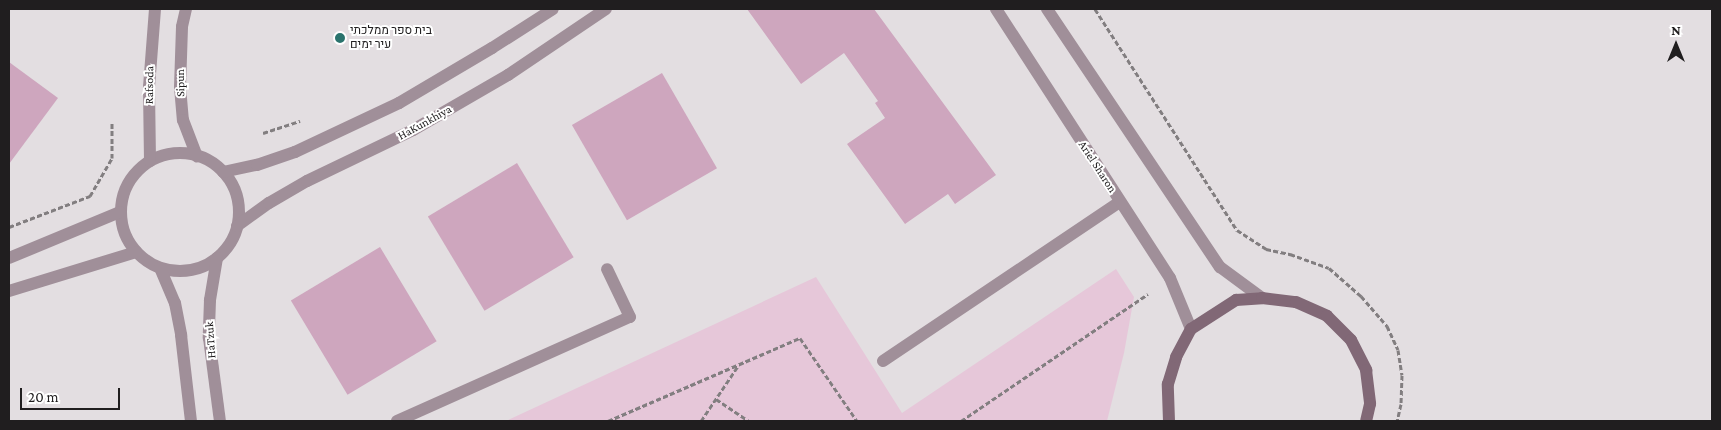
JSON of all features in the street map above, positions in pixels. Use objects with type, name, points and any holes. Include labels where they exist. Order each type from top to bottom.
[{"type":"main road","points":[[1169,421],[1168,384],[1176,357],[1191,329],[1236,300],[1262,298],[1296,302],[1327,316],[1351,340],[1366,370],[1370,404],[1366,421]]},
{"type":"street","name":"Rafsoda","points":[[150,161],[149,87],[155,9]]},
{"type":"street","name":"Sipun","points":[[186,9],[182,27],[180,87],[183,120],[197,156]]},
{"type":"street","points":[[223,172],[257,165],[295,152],[399,103],[492,48],[553,9]]},
{"type":"street","name":"HaKunkhiya","points":[[237,226],[269,203],[307,180],[413,130],[508,75],[606,9]]},
{"type":"street","name":"Ariel Sharon","points":[[996,9],[1170,278],[1191,329]]},
{"type":"street","points":[[1047,9],[1220,267],[1262,298]]},
{"type":"street","points":[[170,154],[197,156],[210,162],[223,172],[232,184],[237,199],[237,226],[229,244],[216,258],[191,270],[160,268],[136,252],[127,240],[120,212],[128,183],[150,161],[170,154]]},
{"type":"street","points":[[883,362],[1120,202]]},
{"type":"street","points":[[9,258],[120,212]]},
{"type":"street","points":[[9,291],[136,252]]},
{"type":"street","name":"HaTzuk","points":[[216,258],[210,300],[209,338],[220,421]]},
{"type":"street","points":[[160,268],[175,303],[181,335],[191,421]]},
{"type":"street","points":[[397,421],[630,317],[607,269]]},
{"type":"path","points":[[1095,9],[1237,230]]},
{"type":"path","points":[[262,133],[306,119]]},
{"type":"path","points":[[9,227],[90,196],[112,158],[112,121]]},
{"type":"path","points":[[961,421],[1148,294]]},
{"type":"path","points":[[608,421],[800,338],[857,421]]},
{"type":"path","points":[[701,421],[739,365]]},
{"type":"path","points":[[716,399],[748,421]]},
{"type":"shaded area","points":[[1116,269],[1134,297],[1124,353],[1107,421],[506,421],[816,277],[902,413]]},
{"type":"building","points":[[747,9],[874,9],[996,175],[955,204],[948,194],[905,224],[847,144],[885,118],[875,103],[878,101],[844,53],[801,84]]},
{"type":"building","points":[[9,62],[58,98],[9,164]]},
{"type":"building","points":[[662,73],[717,168],[627,220],[572,125]]},
{"type":"building","points":[[517,163],[574,257],[485,311],[428,217]]},
{"type":"building","points":[[380,247],[437,341],[348,395],[291,301]]},
{"type":"place","name":"בית ספר ממלכתי עיר ימים","points":[[340,38]]}]
